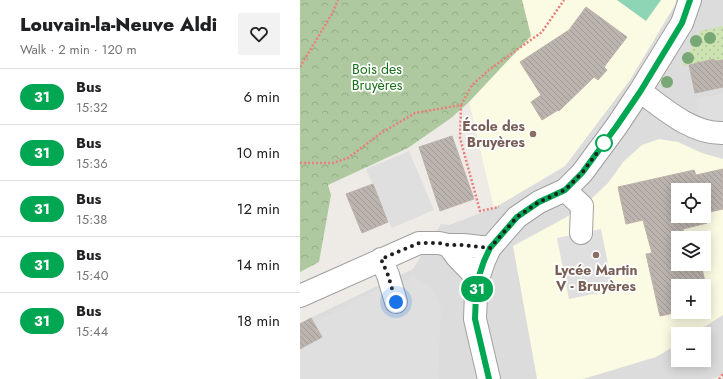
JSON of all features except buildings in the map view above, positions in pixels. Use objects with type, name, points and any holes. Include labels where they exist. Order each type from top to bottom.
[{"type":"street","points":[[489,379],[475,319],[478,279],[490,248],[517,217],[539,202],[565,190],[582,173],[640,92],[682,23],[690,0]]},
{"type":"street","points":[[640,92],[673,116],[698,129],[718,134],[723,133]]},
{"type":"street","points":[[565,190],[582,206],[581,234]]},
{"type":"street","points":[[300,296],[419,243],[439,243],[490,248]]},
{"type":"street","points":[[448,245],[478,279]]},
{"type":"street","points":[[381,259],[388,275],[396,302]]},
{"type":"path","points":[[300,67],[333,12],[338,0]]},
{"type":"path","points":[[517,217],[506,205],[480,211],[460,138],[461,105],[472,85],[490,69],[542,32],[564,0]]},
{"type":"path","points":[[300,163],[333,163],[348,158],[381,133],[415,113],[461,105]]},
{"type":"path","points":[[719,379],[723,374]]},
{"type":"shaded area","name":"École des Bruyères","points":[[522,0],[676,0],[675,5],[630,80],[565,166],[494,208],[469,102],[531,36]]},
{"type":"shaded area","points":[[676,0],[723,0],[723,375],[711,379],[300,379],[300,323],[413,269],[441,224],[449,225],[494,208],[565,166],[675,5]]},
{"type":"shaded area","points":[[723,93],[723,126],[701,122],[696,99]]},
{"type":"shaded area","name":"Lycée Martin V - Bruyères","points":[[659,139],[678,142],[702,153],[723,159],[723,315],[704,327],[671,327],[671,348],[656,357],[583,379],[537,379],[513,246],[565,218],[589,201],[608,183],[624,161],[642,145]]},
{"type":"shaded area","points":[[409,151],[434,210],[392,228],[366,169]]},
{"type":"shaded area","points":[[601,229],[613,290],[569,299],[557,238]]},
{"type":"shaded area","points":[[412,275],[432,288],[441,309],[438,371],[439,379],[300,379],[300,349],[322,337],[314,322],[381,287],[402,278],[407,281]]},
{"type":"green space","name":"Bois des Bruyères","points":[[300,0],[522,0],[531,36],[469,102],[451,118],[408,148],[328,185],[331,195],[319,262],[300,272]]},
{"type":"green space","points":[[617,0],[661,0],[646,21]]},
{"type":"green space","points":[[723,26],[723,60],[714,60],[682,66],[700,31]]},
{"type":"bus line","name":"31","points":[[489,379],[475,319],[478,279],[490,248],[517,217],[539,202],[565,190],[582,173],[640,92],[682,23],[690,0]]},
{"type":"place","name":"École des Bruyères","points":[[533,134]]},
{"type":"place","name":"Lycée Martin V - Bruyères","points":[[596,255]]},
{"type":"route","points":[[396,302],[391,282],[381,259],[419,243],[439,243],[490,248],[517,217],[539,202],[565,190],[582,173],[608,138],[604,143]]}]
